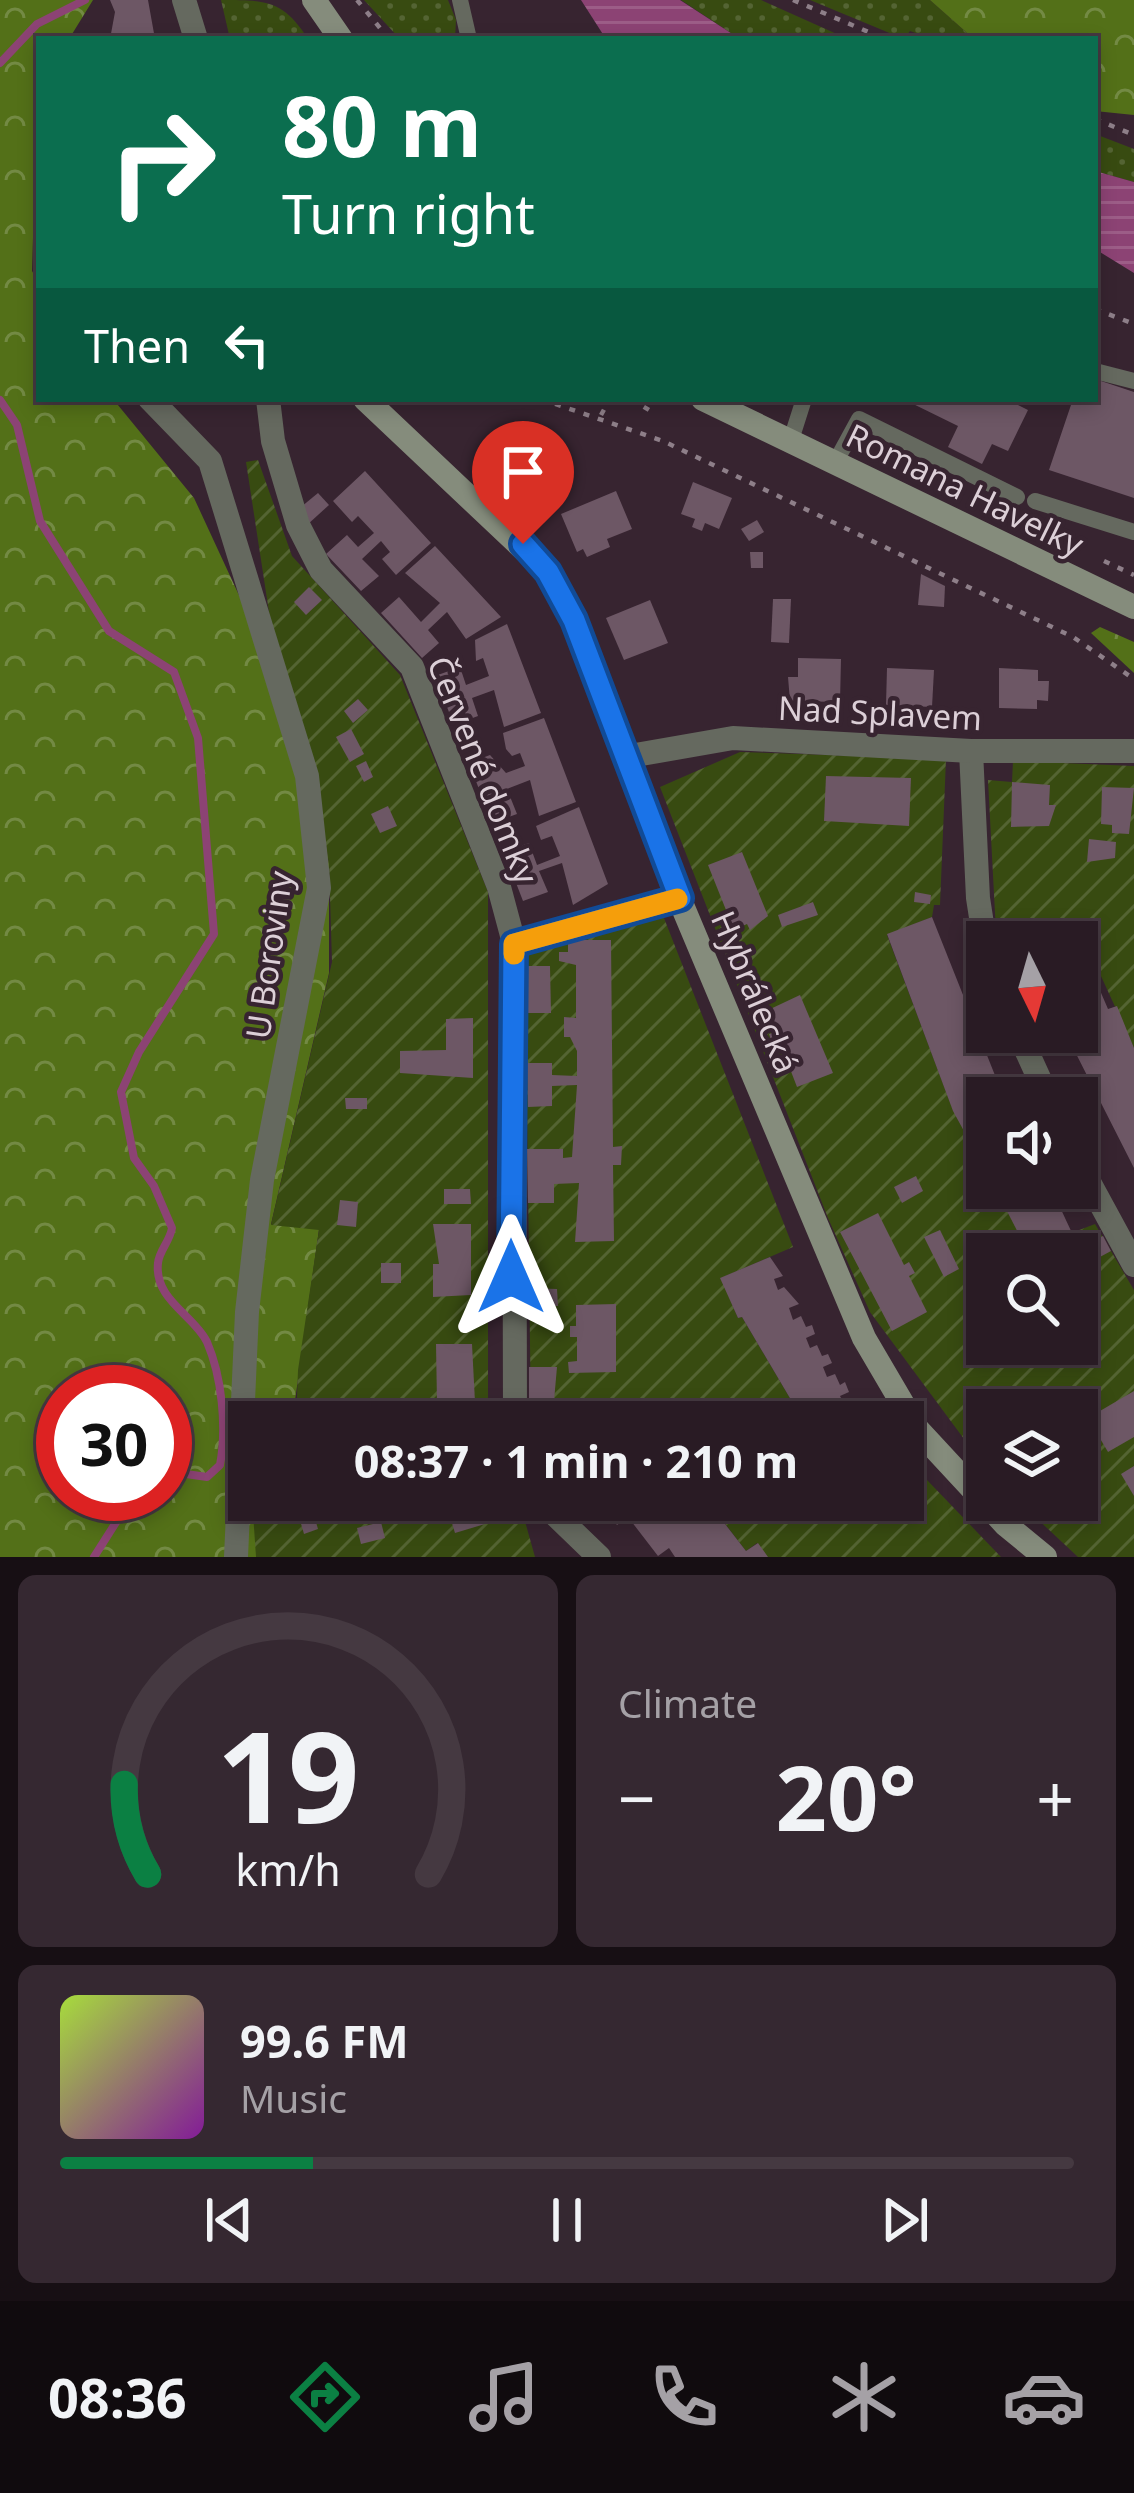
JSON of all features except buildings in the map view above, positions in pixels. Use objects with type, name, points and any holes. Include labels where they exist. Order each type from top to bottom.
[{"type":"street","points":[[184,0],[195,36]]},
{"type":"street","points":[[314,0],[339,36]]},
{"type":"street","name":"U Boroviny","points":[[152,402],[210,461],[307,776],[319,888],[262,1180],[247,1312],[236,1557]]},
{"type":"street","name":"Červené domky","points":[[268,402],[273,441],[298,525],[321,570],[412,668],[499,887],[514,944],[515,1401]]},
{"type":"street","name":"Hybrálecká","points":[[368,402],[548,572],[574,620],[680,898],[864,1338],[918,1430],[1006,1525],[1045,1557]]},
{"type":"street","name":"Romana Havelky","points":[[709,402],[1134,608]]},
{"type":"street","name":"Nad Splavem","points":[[624,757],[733,739],[971,751],[1134,751]]},
{"type":"street","points":[[971,751],[981,921]]},
{"type":"street","points":[[1098,1199],[1134,1265]]},
{"type":"street","points":[[561,1521],[598,1557]]},
{"type":"lane","points":[[460,0],[468,36]]},
{"type":"lane","points":[[1098,372],[1134,381]]},
{"type":"lane","points":[[790,442],[803,402]]},
{"type":"lane","points":[[835,464],[859,419],[1026,499],[1134,532]]},
{"type":"lane","points":[[514,944],[680,898]]},
{"type":"path","points":[[357,0],[387,36]]},
{"type":"path","points":[[793,0],[878,36]]},
{"type":"path","points":[[1098,120],[1134,135]]},
{"type":"path","points":[[1098,310],[1134,324]]},
{"type":"path","points":[[552,402],[601,416],[1073,637],[1134,679]]},
{"type":"path","points":[[601,416],[608,402]]},
{"type":"path","points":[[636,402],[649,410]]},
{"type":"green space","points":[[0,0],[93,0],[71,36],[36,36],[32,271],[36,278],[36,402],[115,402],[194,498],[311,751],[329,864],[329,973],[271,1224],[319,1229],[295,1401],[228,1401],[228,1521],[291,1521],[299,1557],[0,1557]]},
{"type":"green space","points":[[221,0],[272,5],[290,16],[306,36],[229,36]]},
{"type":"green space","points":[[364,0],[448,0],[456,20],[455,36],[397,36]]},
{"type":"green space","points":[[681,0],[761,0],[841,36],[735,36]]},
{"type":"green space","points":[[810,0],[930,0],[971,36],[924,36],[910,31],[897,36]]},
{"type":"green space","points":[[930,0],[1134,0],[1134,115],[1098,111],[1098,36],[971,36]]},
{"type":"green space","points":[[1098,135],[1134,149],[1134,182],[1098,172]]},
{"type":"green space","points":[[258,460],[292,556],[400,675],[488,892],[488,1401],[297,1401],[319,1230],[271,1225],[332,962],[329,864],[311,751],[271,625],[246,462]]},
{"type":"green space","points":[[1100,627],[1134,642],[1134,673],[1091,633]]},
{"type":"green space","points":[[740,752],[946,759],[940,905],[934,905],[932,917],[887,935],[953,1110],[966,1131],[966,1209],[1009,1209],[1019,1233],[966,1233],[966,1365],[1098,1365],[1098,1233],[1071,1233],[1095,1224],[1134,1290],[1134,1557],[1078,1557],[1039,1521],[1098,1521],[1098,1389],[966,1389],[966,1442],[870,1312],[828,1218],[660,787]]},
{"type":"green space","points":[[1013,761],[1134,766],[1134,1048],[1098,970],[1098,921],[995,921],[988,780],[1012,782]]},
{"type":"green space","points":[[662,913],[793,1247],[721,1278],[738,1318],[742,1317],[792,1401],[531,1401],[525,948]]},
{"type":"green space","points":[[924,1477],[1001,1557],[767,1557],[757,1543],[746,1551],[723,1521],[924,1521]]},
{"type":"green space","points":[[254,1521],[525,1521],[535,1557],[256,1557]]},
{"type":"shaded area","points":[[581,0],[680,0],[735,36],[604,36]]},
{"type":"shaded area","points":[[1098,172],[1134,182],[1134,273],[1098,251]]},
{"type":"waterway","points":[[0,63],[37,24],[85,0]]},
{"type":"waterway","points":[[0,400],[17,425],[40,521],[109,631],[174,672],[198,738],[214,934],[139,1052],[121,1092],[134,1158],[154,1186],[172,1228],[159,1259],[158,1276],[168,1297],[207,1342],[222,1402],[220,1465],[207,1477],[192,1475]]},
{"type":"waterway","points":[[94,1557],[117,1521]]},
{"type":"slow traffic","points":[[514,954],[514,944],[677,899]]},
{"type":"route","points":[[511,1277],[514,944],[680,898],[574,620],[548,572],[523,544]]}]
